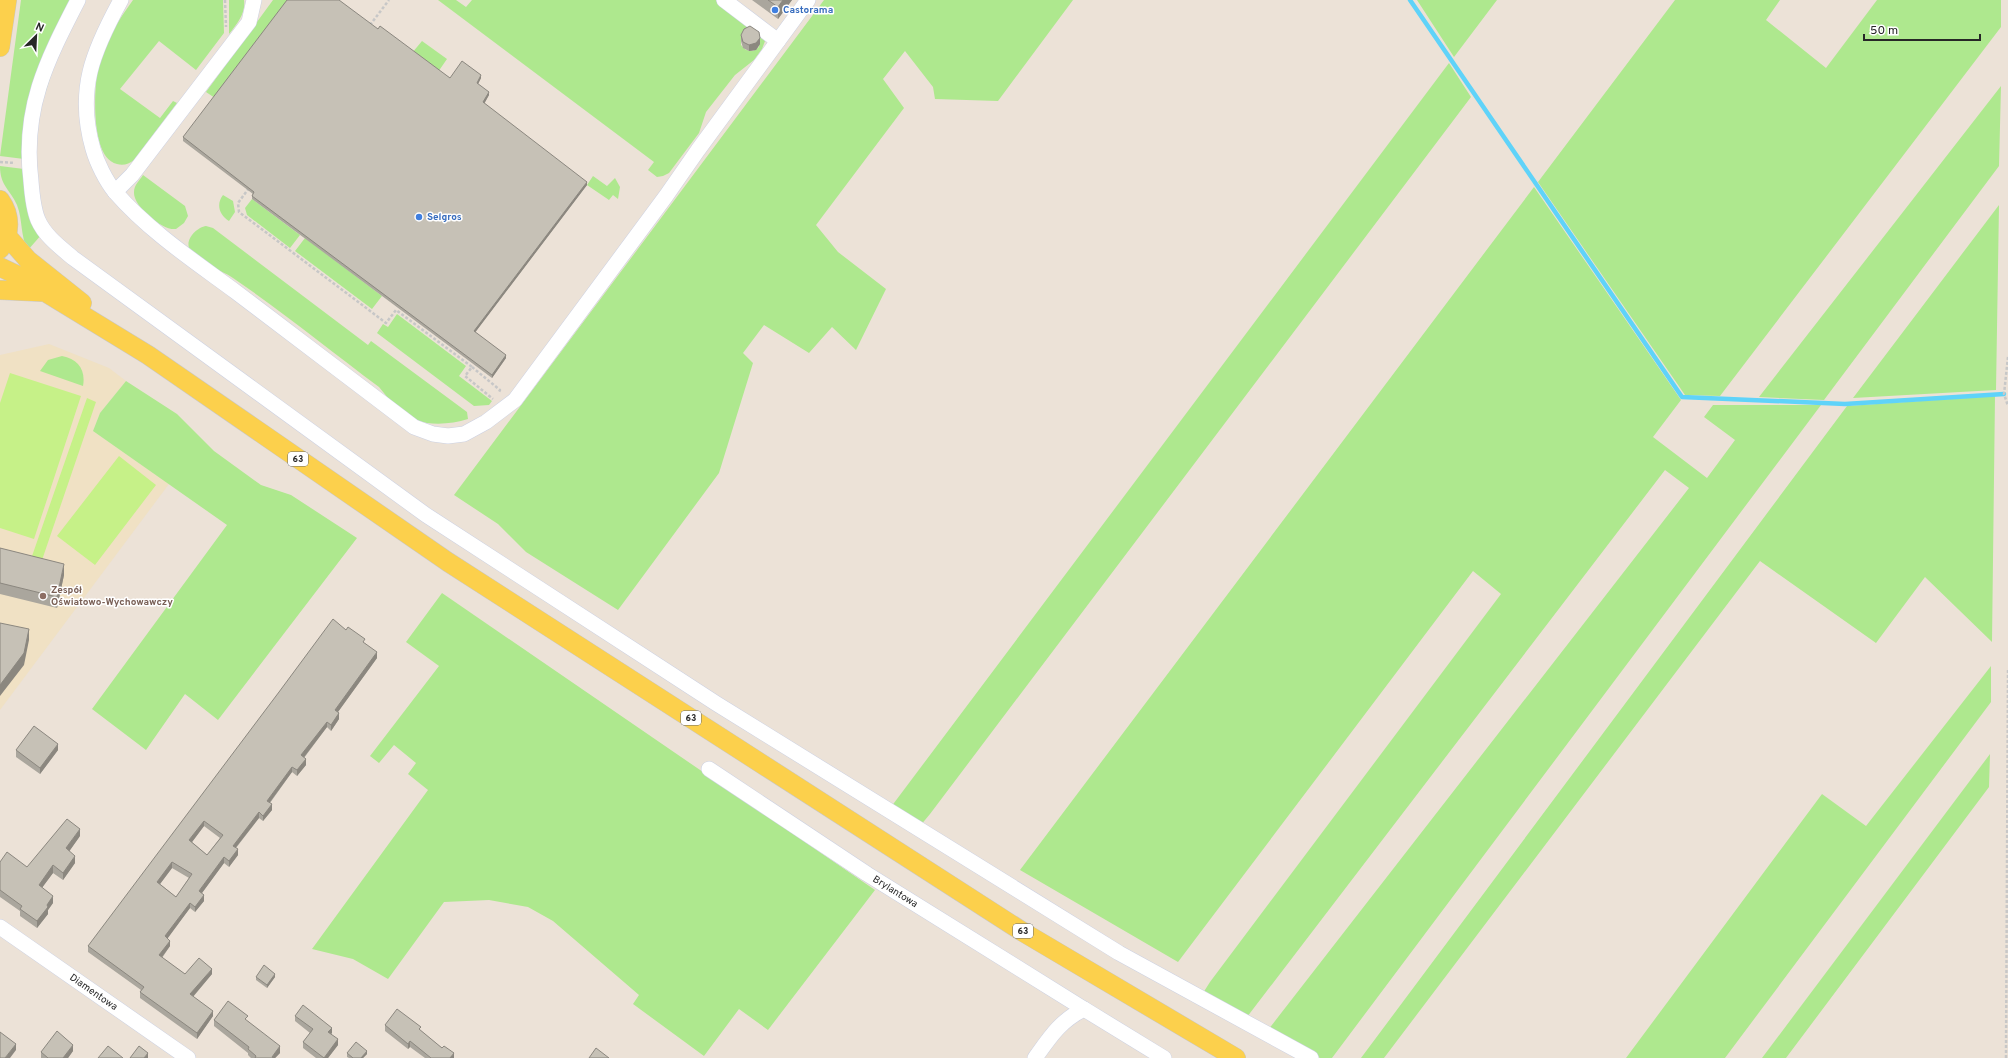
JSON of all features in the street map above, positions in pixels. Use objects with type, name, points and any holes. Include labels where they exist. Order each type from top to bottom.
[{"type":"main road","points":[[0,43],[7,0]]},
{"type":"main road","name":"63","points":[[0,200],[7,214],[3,243],[28,260],[148,355]]},
{"type":"main road","name":"63","points":[[0,267],[148,355],[448,562],[1023,932],[1236,1058]]},
{"type":"main road","points":[[0,290],[44,292]]},
{"type":"street","points":[[78,0],[43,72],[34,101],[29,135],[29,165],[33,203],[38,221],[53,242],[433,520],[717,704],[1119,953],[1311,1058]]},
{"type":"street","points":[[121,0],[102,34],[92,61],[86,92],[88,125],[94,150],[110,185],[115,192],[140,219],[414,427],[433,434],[448,436],[464,434],[486,422],[516,400],[808,0]]},
{"type":"street","points":[[115,192],[132,175],[248,22],[254,0]]},
{"type":"street","points":[[724,0],[778,41]]},
{"type":"street","name":"Brylantowa","points":[[709,769],[867,874],[1164,1058]]},
{"type":"street","name":"Diamentowa","points":[[0,927],[188,1058]]},
{"type":"street","points":[[1035,1058],[1051,1036],[1069,1017],[1084,1009]]},
{"type":"path","points":[[225,0],[226,34]]},
{"type":"path","points":[[365,32],[389,0]]},
{"type":"path","points":[[251,186],[238,203],[239,212],[386,323],[396,310],[472,367],[500,390],[493,399],[465,376],[472,367]]},
{"type":"path","points":[[2008,357],[2004,394],[2008,406]]},
{"type":"path","points":[[2006,1058],[2008,669]]},
{"type":"shaded area","name":"Zespół Oświatowo-Wychowawczy","points":[[49,344],[109,368],[126,381],[100,413],[93,431],[169,484],[0,710],[0,355]]},
{"type":"green space","points":[[21,0],[75,0],[24,159],[0,156]]},
{"type":"green space","points":[[133,0],[223,0],[224,33],[196,70],[159,41],[120,89],[160,118],[173,101],[177,103],[134,160],[128,164],[121,165],[108,159],[102,149],[98,137],[96,122],[95,91],[98,68],[103,50],[117,24]]},
{"type":"green space","points":[[229,0],[244,0],[244,9],[240,18],[229,34]]},
{"type":"green space","points":[[273,0],[289,0],[215,98],[206,92]]},
{"type":"green space","points":[[438,0],[456,0],[466,7],[472,0],[717,0],[765,41],[762,49],[754,60],[735,75],[706,112],[699,133],[669,173],[657,177],[648,170],[654,162]],"holes":[[[759,37],[759,47],[753,51],[746,50],[741,45],[741,38]]]},
{"type":"green space","points":[[824,0],[1073,0],[998,101],[935,99],[933,87],[905,51],[883,79],[904,108],[816,225],[838,252],[886,289],[856,350],[832,327],[809,353],[764,325],[743,353],[753,363],[719,473],[618,610],[526,552],[498,524],[454,495]]},
{"type":"green space","points":[[1417,0],[1497,0],[1454,57]]},
{"type":"green space","points":[[1675,0],[1780,0],[1766,20],[1826,68],[1877,0],[2001,0],[2001,27],[1720,396],[1685,395],[1538,182]]},
{"type":"green space","points":[[422,41],[447,59],[438,72],[412,53]]},
{"type":"green space","points":[[1449,63],[1471,97],[930,814],[920,826],[891,807]]},
{"type":"green space","points":[[2001,86],[1999,166],[1824,400],[1759,397]]},
{"type":"green space","points":[[0,166],[24,169],[42,234],[28,250],[25,245],[17,205],[4,183],[0,173]]},
{"type":"green space","points":[[143,175],[185,206],[188,216],[184,223],[176,229],[170,229],[156,222],[138,204],[135,198],[134,189]]},
{"type":"green space","points":[[593,176],[607,186],[615,178],[620,187],[618,199],[613,195],[609,200],[587,185]]},
{"type":"green space","points":[[1534,187],[1681,400],[1653,437],[1707,478],[1735,440],[1704,417],[1713,405],[1821,405],[1332,1058],[1320,1058],[1268,1030],[1689,488],[1665,470],[1247,1017],[1203,993],[1501,594],[1473,571],[1178,962],[1020,870]]},
{"type":"green space","points":[[223,195],[233,201],[235,212],[229,221],[221,213],[219,206]]},
{"type":"green space","points":[[252,199],[300,235],[290,248],[247,215],[245,208]]},
{"type":"green space","points":[[1999,205],[1996,390],[1853,398]]},
{"type":"green space","points":[[206,226],[213,228],[368,345],[371,341],[467,412],[468,419],[440,424],[422,422],[405,415],[397,409],[379,387],[289,318],[233,278],[199,260],[190,250],[189,242],[195,231]]},
{"type":"green space","points":[[305,238],[382,296],[372,309],[295,251]]},
{"type":"green space","points":[[397,314],[466,366],[459,376],[492,401],[489,405],[474,406],[377,333],[383,324],[388,327]]},
{"type":"green space","points":[[62,356],[68,357],[80,366],[84,380],[83,386],[40,371],[48,360]]},
{"type":"green space","points":[[10,373],[81,396],[34,539],[0,528],[0,403]]},
{"type":"green space","points":[[126,381],[177,414],[214,451],[261,485],[291,495],[357,538],[218,720],[185,694],[146,750],[92,709],[227,525],[93,431],[100,413]]},
{"type":"green space","points":[[1995,396],[1992,642],[1925,577],[1876,643],[1760,561],[1384,1058],[1361,1058],[1847,406]]},
{"type":"green space","points":[[87,398],[96,402],[41,563],[31,559]]},
{"type":"green space","points":[[119,456],[156,485],[95,565],[57,536]]},
{"type":"green space","points":[[442,593],[875,890],[768,1030],[739,1009],[704,1056],[633,1004],[639,995],[553,921],[528,907],[489,900],[444,902],[388,979],[353,959],[312,949],[428,790],[408,774],[416,763],[394,745],[379,763],[370,756],[439,666],[406,642]]},
{"type":"green space","points":[[1991,666],[1991,702],[1725,1058],[1626,1058],[1822,794],[1866,826]]},
{"type":"green space","points":[[1990,754],[1989,787],[1786,1058],[1762,1058]]},
{"type":"building","name":"Selgros","points":[[287,0],[339,0],[378,29],[380,26],[450,78],[462,61],[481,75],[477,83],[489,92],[483,102],[587,182],[474,331],[506,355],[492,375],[252,196],[254,192],[183,137]]},
{"type":"building","points":[[768,0],[783,0],[778,7]]},
{"type":"building","points":[[750,26],[759,32],[760,38],[756,43],[749,45],[743,42],[741,35],[744,29]]},
{"type":"building","points":[[0,548],[64,564],[57,597],[0,583]]},
{"type":"building","points":[[333,619],[346,630],[348,627],[365,639],[363,642],[377,652],[335,710],[339,713],[331,725],[327,722],[301,755],[306,759],[297,770],[292,767],[267,801],[272,804],[263,816],[259,812],[233,846],[238,849],[229,861],[224,857],[199,891],[204,895],[195,907],[190,903],[165,936],[170,941],[159,955],[185,974],[199,958],[212,969],[190,994],[213,1011],[197,1033],[140,992],[144,987],[88,946]],"holes":[[[204,821],[223,835],[207,855],[189,840]],[[172,862],[192,874],[176,897],[157,882]]]},
{"type":"building","points":[[0,623],[29,629],[24,653],[0,685]]},
{"type":"building","points":[[34,726],[58,744],[40,768],[16,750]]},
{"type":"building","points":[[67,819],[80,829],[66,848],[75,856],[63,873],[53,865],[39,885],[53,896],[47,905],[48,907],[37,921],[20,909],[22,906],[0,890],[0,862],[7,852],[27,867]]},
{"type":"building","points":[[264,965],[275,974],[267,985],[256,977]]},
{"type":"building","points":[[228,1001],[248,1016],[245,1019],[280,1046],[272,1057],[274,1058],[255,1058],[256,1056],[248,1049],[249,1047],[214,1020]]},
{"type":"building","points":[[303,1005],[332,1028],[328,1032],[338,1039],[324,1058],[303,1042],[313,1029],[295,1016]]},
{"type":"building","points":[[397,1009],[421,1027],[419,1029],[442,1048],[444,1046],[454,1053],[450,1058],[431,1058],[410,1041],[408,1044],[385,1025]]},
{"type":"building","points":[[57,1031],[73,1045],[63,1058],[48,1058],[41,1052]]},
{"type":"building","points":[[0,1032],[16,1044],[5,1058],[0,1058]]},
{"type":"building","points":[[356,1042],[367,1051],[361,1058],[353,1058],[347,1053]]},
{"type":"building","points":[[108,1046],[123,1058],[98,1058]]},
{"type":"building","points":[[139,1046],[148,1053],[144,1058],[130,1058]]},
{"type":"building","points":[[596,1048],[609,1058],[589,1058]]},
{"type":"waterway","points":[[1410,0],[1682,397],[1845,404],[2004,394]]},
{"type":"place","name":"Castorama","points":[[775,10]]},
{"type":"place","name":"Selgros","points":[[419,217]]},
{"type":"place","name":"Zespół Oświatowo-Wychowawczy","points":[[43,596]]}]
